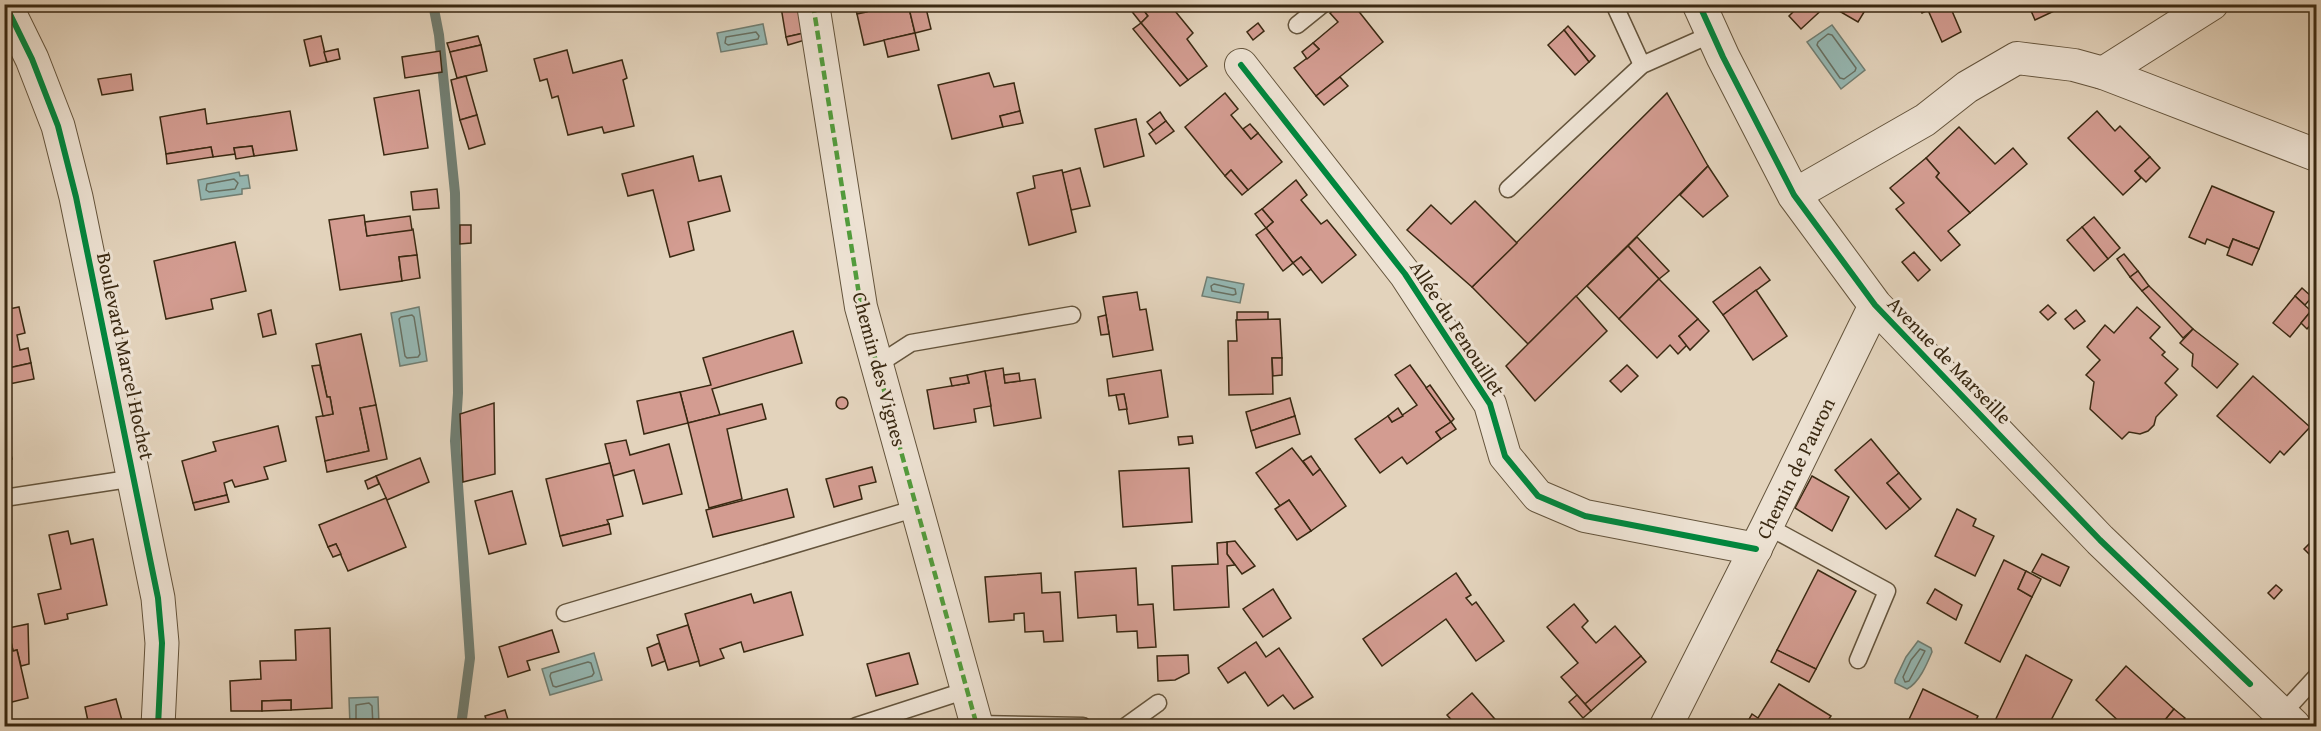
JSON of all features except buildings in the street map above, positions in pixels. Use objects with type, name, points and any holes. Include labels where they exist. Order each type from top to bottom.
[{"type":"street","name":"Boulevard Marcel Hochet","points":[[5,4],[32,59],[58,126],[76,196],[158,598],[162,643],[158,726]]},
{"type":"street","name":"Chemin des Vignes","points":[[813,4],[861,307],[977,725]]},
{"type":"street","name":"Avenue de Marseille","points":[[1699,4],[1794,195],[1875,305],[2100,540],[2288,720]]},
{"type":"street","points":[[2103,73],[2212,4]]},
{"type":"street","points":[[1794,195],[1924,120],[1967,87],[2017,58],[2074,65],[2103,73],[2316,155]]},
{"type":"street","name":"Allée du Fenouillet","points":[[1241,65],[1405,274],[1490,404],[1505,456],[1538,496],[1584,516],[1761,537]]},
{"type":"street","name":"Chemin de Pauron","points":[[1665,726],[1875,305]]},
{"type":"lane","points":[[1297,25],[1323,4]]},
{"type":"lane","points":[[1614,4],[1642,65]]},
{"type":"lane","points":[[1508,189],[1642,65],[1712,34]]},
{"type":"lane","points":[[877,365],[911,343],[1072,315]]},
{"type":"lane","points":[[4,498],[135,478]]},
{"type":"lane","points":[[566,613],[917,508]]},
{"type":"lane","points":[[1761,537],[1887,591],[1858,660]]},
{"type":"lane","points":[[2288,720],[2316,677]]},
{"type":"lane","points":[[856,726],[967,690]]},
{"type":"lane","points":[[1126,726],[1158,703]]},
{"type":"lane","points":[[977,725],[1083,726]]},
{"type":"water","points":[[763,24],[767,44],[721,52],[717,33]]},
{"type":"water","points":[[1832,25],[1865,70],[1841,89],[1807,42]]},
{"type":"water","points":[[239,172],[240,176],[248,175],[250,188],[242,189],[242,194],[201,200],[198,180]]},
{"type":"water","points":[[1207,277],[1244,284],[1240,303],[1202,296]]},
{"type":"water","points":[[419,307],[427,361],[400,366],[391,313]]},
{"type":"water","points":[[1918,641],[1931,648],[1932,652],[1919,678],[1907,689],[1895,683],[1895,680],[1906,657]]},
{"type":"water","points":[[594,653],[602,680],[550,695],[542,669]]},
{"type":"water","points":[[378,697],[379,726],[350,726],[349,698]]},
{"type":"waterway","points":[[433,4],[439,35],[455,193],[458,393],[455,441],[470,658],[461,726]]},
{"type":"marked path","points":[[813,4],[861,307],[977,726]]},
{"type":"cycle path","points":[[5,4],[32,59],[58,126],[76,197],[158,598],[162,643],[158,726]]},
{"type":"cycle path","points":[[1699,4],[1723,57],[1794,195],[1875,305],[2100,540],[2250,684]]},
{"type":"cycle path","points":[[1241,65],[1405,274],[1490,404],[1505,456],[1538,496],[1585,516],[1756,549]]}]
